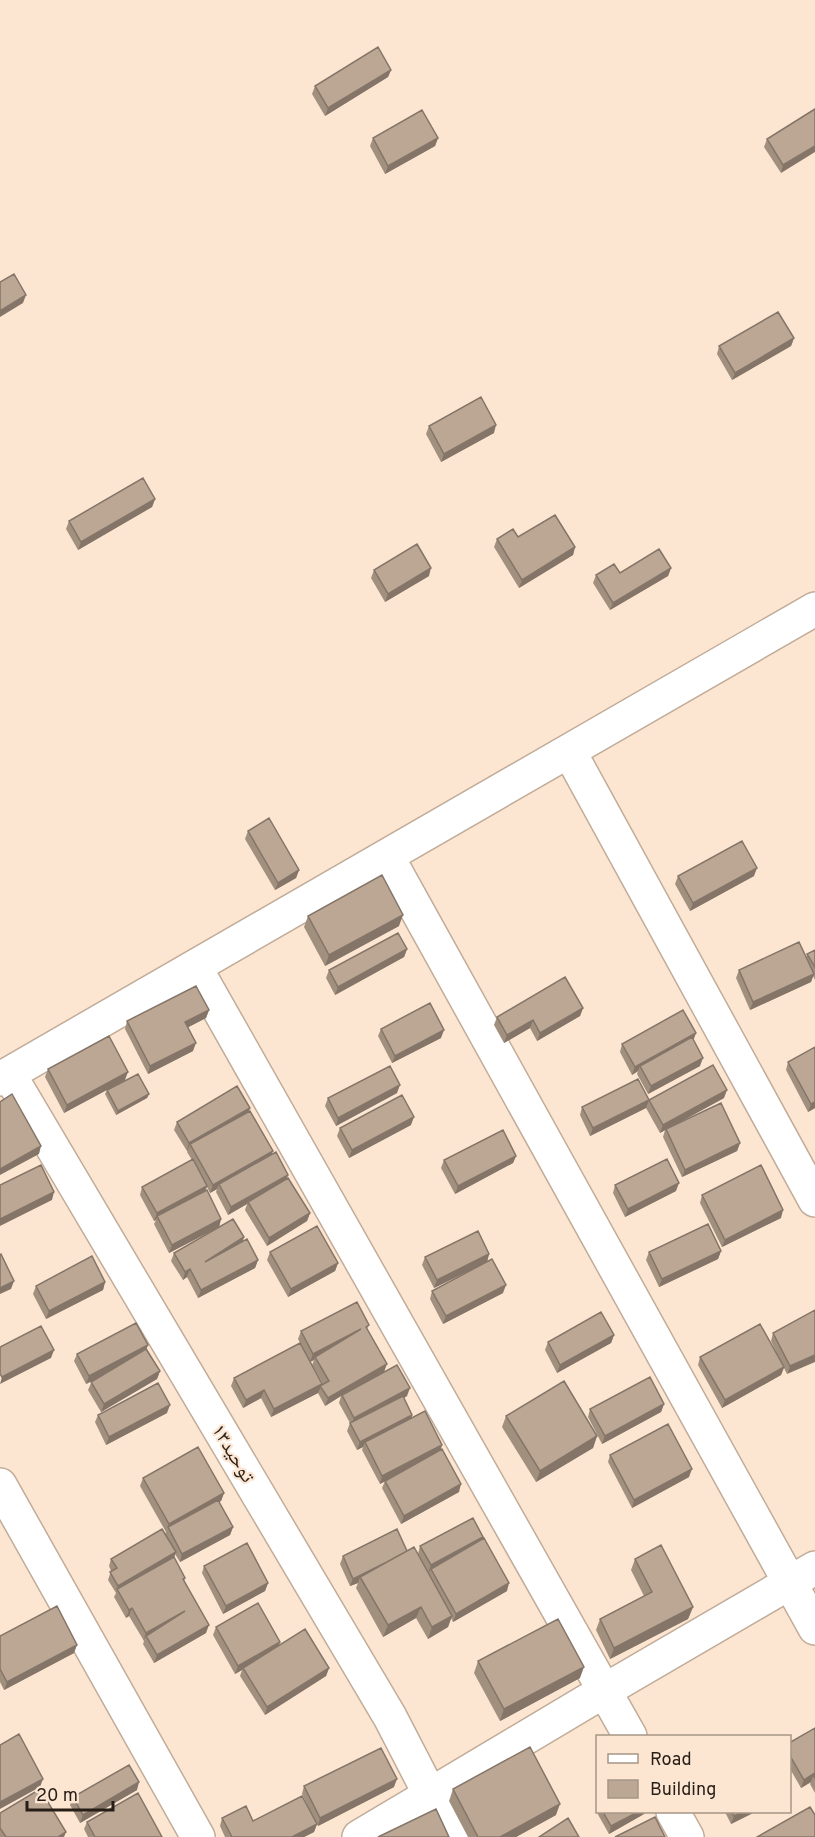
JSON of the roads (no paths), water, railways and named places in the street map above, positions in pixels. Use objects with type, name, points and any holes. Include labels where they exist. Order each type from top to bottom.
[{"type":"street","points":[[4,1076],[815,609]]},
{"type":"street","points":[[569,751],[815,1200]]},
{"type":"street","points":[[387,856],[803,1576],[815,1628]]},
{"type":"street","points":[[195,967],[629,1735]]},
{"type":"street","name":"توحید۱۳","points":[[4,1076],[390,1717],[428,1795],[452,1837]]},
{"type":"street","points":[[0,1485],[198,1837]]},
{"type":"street","points":[[359,1837],[803,1576]]},
{"type":"street","points":[[674,1813],[687,1837]]}]
